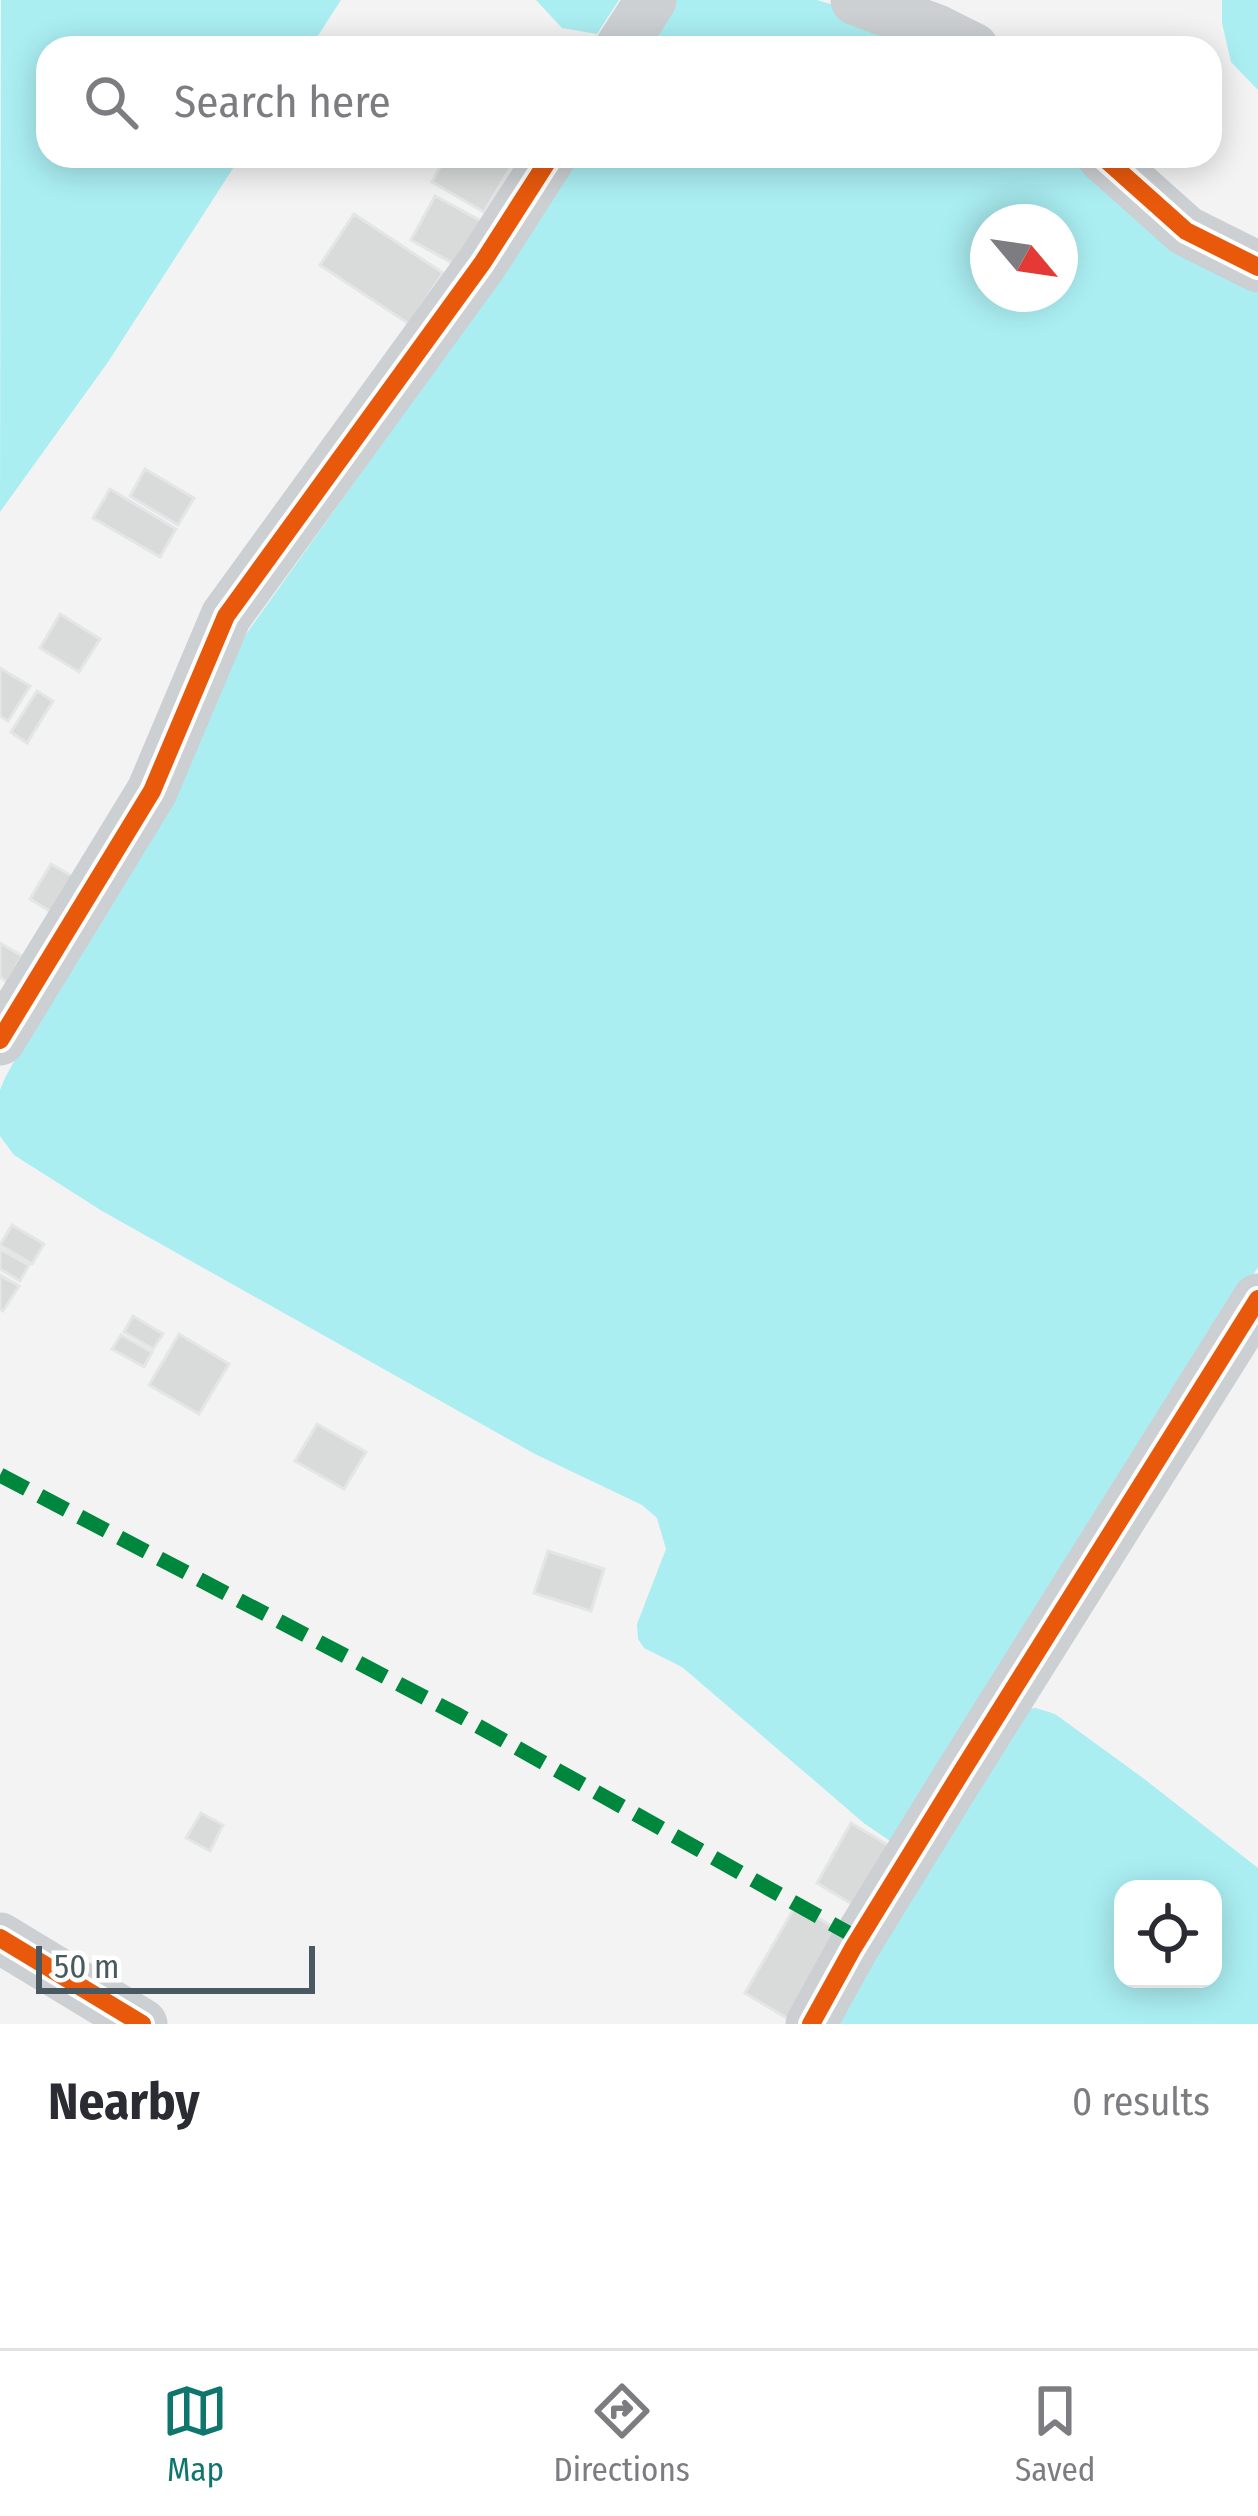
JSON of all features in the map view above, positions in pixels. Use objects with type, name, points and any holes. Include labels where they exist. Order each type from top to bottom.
[{"type":"street","points":[[628,36],[651,0]]},
{"type":"street","points":[[856,0],[950,36]]},
{"type":"street","points":[[0,1040],[152,791],[226,616],[483,262],[543,168]]},
{"type":"street","points":[[1115,168],[1186,231],[1258,267]]},
{"type":"street","points":[[811,2024],[962,1771],[1258,1299]]},
{"type":"street","points":[[0,1938],[142,2024]]},
{"type":"water","points":[[1,0],[341,0],[318,36],[36,36],[36,168],[233,168],[108,362],[0,512]]},
{"type":"water","points":[[536,0],[619,0],[597,34],[562,28]]},
{"type":"water","points":[[673,0],[817,0],[917,36],[652,36]]},
{"type":"water","points":[[1222,0],[1258,0],[1258,90],[1231,62]]},
{"type":"water","points":[[568,168],[1086,168],[1174,246],[1258,286],[1258,1267],[893,1843],[682,1667],[644,1648],[637,1624],[666,1549],[657,1518],[642,1505],[535,1454],[102,1211],[14,1155],[0,1136],[0,1090],[244,637],[478,309]]},
{"type":"water","points":[[1036,1708],[1055,1714],[1258,1868],[1258,2024],[821,2024],[1022,1710]]},
{"type":"building","points":[[440,168],[510,168],[484,212],[432,182]]},
{"type":"building","points":[[435,196],[485,223],[461,268],[411,240]]},
{"type":"building","points":[[354,214],[443,273],[409,324],[320,265]]},
{"type":"building","points":[[145,469],[194,498],[178,525],[130,496]]},
{"type":"building","points":[[110,489],[176,529],[160,557],[93,518]]},
{"type":"building","points":[[60,614],[100,639],[79,672],[40,648]]},
{"type":"building","points":[[0,668],[30,686],[8,721],[0,716]]},
{"type":"building","points":[[37,691],[53,701],[27,743],[11,732]]},
{"type":"building","points":[[51,864],[77,879],[56,915],[30,899]]},
{"type":"building","points":[[0,943],[22,956],[7,982],[0,977]]},
{"type":"building","points":[[12,1225],[44,1244],[32,1264],[0,1245]]},
{"type":"building","points":[[0,1249],[29,1265],[20,1281],[0,1269]]},
{"type":"building","points":[[0,1275],[19,1286],[3,1311],[0,1309]]},
{"type":"building","points":[[133,1316],[163,1334],[153,1349],[124,1332]]},
{"type":"building","points":[[179,1334],[229,1364],[199,1414],[149,1385]]},
{"type":"building","points":[[121,1335],[152,1352],[144,1367],[112,1349]]},
{"type":"building","points":[[317,1424],[366,1452],[344,1489],[295,1461]]},
{"type":"building","points":[[548,1551],[604,1569],[591,1611],[534,1593]]},
{"type":"building","points":[[201,1813],[223,1825],[210,1851],[186,1838]]},
{"type":"building","points":[[851,1823],[893,1848],[858,1908],[817,1883]]},
{"type":"building","points":[[796,1905],[842,1932],[790,2020],[745,1993]]},
{"type":"marked path","points":[[0,1475],[460,1716],[859,1939]]},
{"type":"cycle path","points":[[0,1040],[152,791],[226,616],[483,262],[543,168]]},
{"type":"cycle path","points":[[1115,168],[1186,231],[1258,267]]},
{"type":"cycle path","points":[[811,2024],[962,1771],[1258,1299]]},
{"type":"cycle path","points":[[0,1938],[142,2024]]}]
